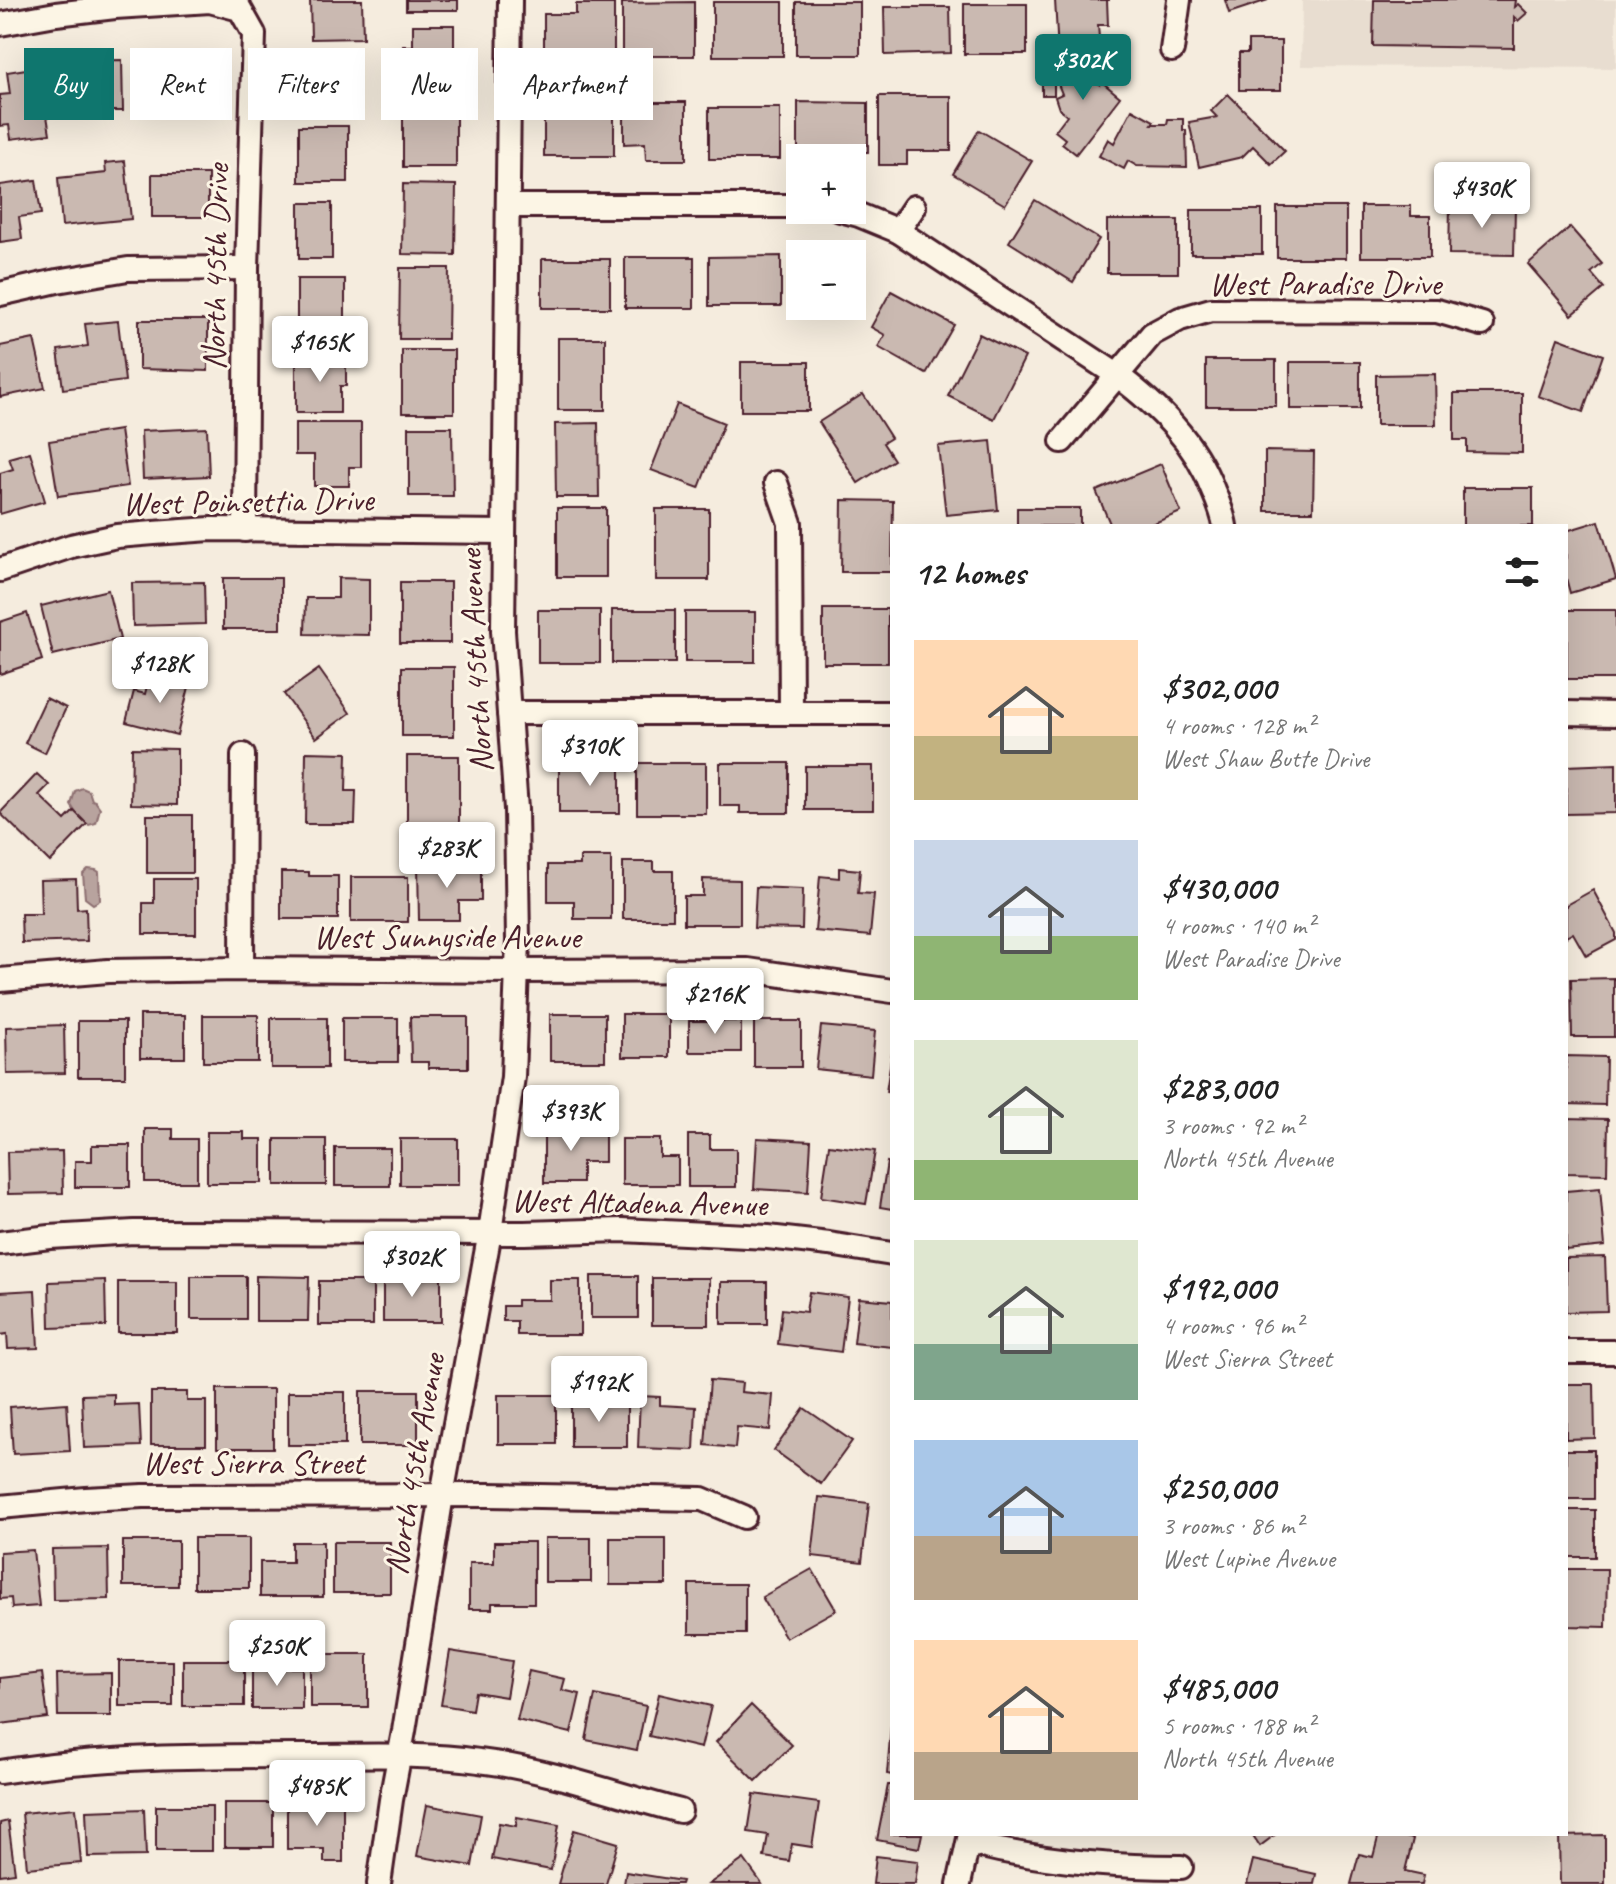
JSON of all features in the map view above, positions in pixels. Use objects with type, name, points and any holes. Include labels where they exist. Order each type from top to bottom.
[{"type":"street","name":"North 45th Avenue","points":[[379,1884],[442,1495],[490,1232],[513,1077],[517,971],[516,809],[503,631],[510,0]]},
{"type":"street","points":[[1172,50],[1179,0]]},
{"type":"street","name":"North 45th Drive","points":[[26,10],[210,1],[240,9],[254,34],[247,268],[245,530]]},
{"type":"street","points":[[0,24],[26,10]]},
{"type":"street","points":[[508,206],[786,206]]},
{"type":"street","points":[[898,231],[914,207]]},
{"type":"street","points":[[866,218],[898,231],[1143,394],[1192,447],[1211,484],[1225,524]]},
{"type":"street","points":[[0,294],[128,269],[247,268]]},
{"type":"street","name":"West Paradise Drive","points":[[1062,441],[1152,334],[1180,319],[1211,310],[1437,311],[1482,324]]},
{"type":"street","points":[[776,483],[790,523],[791,713]]},
{"type":"street","name":"West Poinsettia Drive","points":[[0,570],[71,546],[117,536],[211,529],[503,532]]},
{"type":"street","points":[[509,713],[890,713]]},
{"type":"street","points":[[1568,713],[1616,714]]},
{"type":"street","points":[[242,969],[243,755]]},
{"type":"street","name":"West Sunnyside Avenue","points":[[0,980],[108,971],[242,969],[748,970],[890,991]]},
{"type":"street","name":"West Altadena Avenue","points":[[0,1243],[134,1232],[622,1230],[768,1237],[890,1254]]},
{"type":"street","points":[[1568,1352],[1616,1352]]},
{"type":"street","name":"West Sierra Street","points":[[0,1507],[143,1496],[442,1495],[702,1499],[744,1517]]},
{"type":"street","points":[[0,1772],[123,1758],[399,1757],[480,1761],[540,1773],[680,1811]]},
{"type":"street","points":[[959,1884],[970,1838],[1008,1853],[1062,1861],[1128,1867],[1181,1867]]},
{"type":"shaded area","points":[[1302,0],[1616,0],[1616,68],[1301,66]]},
{"type":"shaded area","points":[[82,788],[89,791],[100,808],[96,823],[89,825],[79,818],[71,805],[75,791]]},
{"type":"shaded area","points":[[88,869],[99,872],[100,900],[93,904],[85,898],[83,874]]},
{"type":"building","points":[[310,0],[362,0],[363,38],[311,39]]},
{"type":"building","points":[[406,0],[458,0],[458,10],[406,10]]},
{"type":"building","points":[[1055,0],[1107,0],[1108,25],[1098,25],[1100,51],[1058,53]]},
{"type":"building","points":[[1225,0],[1268,0],[1229,13]]},
{"type":"building","points":[[1374,0],[1515,0],[1514,7],[1518,4],[1527,13],[1518,21],[1514,17],[1514,48],[1373,46]]},
{"type":"building","points":[[694,2],[694,56],[653,56],[653,48],[622,48],[622,3]]},
{"type":"building","points":[[713,2],[783,2],[783,56],[713,56]]},
{"type":"building","points":[[796,2],[860,2],[860,55],[796,55]]},
{"type":"building","points":[[576,4],[614,4],[614,48],[544,48],[544,14],[576,14]]},
{"type":"building","points":[[964,4],[1027,4],[1027,54],[964,54]]},
{"type":"building","points":[[884,7],[950,7],[951,53],[885,55]]},
{"type":"building","points":[[413,25],[454,25],[454,48],[403,48],[413,46]]},
{"type":"building","points":[[1248,41],[1281,41],[1281,90],[1239,90],[1239,53],[1248,53]]},
{"type":"building","points":[[1099,57],[1107,76],[1096,81],[1100,85],[1102,82],[1120,97],[1076,154],[1062,143],[1065,139],[1055,131],[1067,115],[1059,109],[1055,97],[1062,94],[1054,74]]},
{"type":"building","points":[[114,60],[122,60],[123,111],[114,111]]},
{"type":"building","points":[[24,69],[24,120],[48,120],[50,134],[11,139],[9,125],[0,126],[0,95],[10,94],[7,72]]},
{"type":"building","points":[[1042,79],[1054,79],[1054,95],[1042,95]]},
{"type":"building","points":[[1228,94],[1285,151],[1271,164],[1253,146],[1242,157],[1199,167],[1189,122],[1217,117],[1211,111]]},
{"type":"building","points":[[879,96],[951,96],[951,151],[907,151],[907,165],[879,165]]},
{"type":"building","points":[[653,102],[686,102],[686,160],[646,160],[645,143],[624,144],[624,120],[653,120]]},
{"type":"building","points":[[798,102],[868,103],[868,152],[866,144],[798,144]]},
{"type":"building","points":[[709,108],[780,108],[780,159],[709,159]]},
{"type":"building","points":[[1132,109],[1154,121],[1152,124],[1183,119],[1187,167],[1137,166],[1128,161],[1124,169],[1099,156],[1108,139],[1114,143]]},
{"type":"building","points":[[403,120],[456,120],[456,167],[403,167]]},
{"type":"building","points":[[544,120],[614,120],[614,156],[544,156]]},
{"type":"building","points":[[299,126],[348,126],[348,182],[299,182]]},
{"type":"building","points":[[979,130],[1032,161],[1005,205],[953,174]]},
{"type":"building","points":[[125,161],[131,219],[62,226],[58,178],[106,173],[105,163]]},
{"type":"building","points":[[152,174],[208,174],[208,217],[152,217]]},
{"type":"building","points":[[36,180],[41,214],[19,217],[22,239],[0,242],[0,185]]},
{"type":"building","points":[[403,184],[456,185],[455,255],[402,254]]},
{"type":"building","points":[[1035,200],[1099,239],[1073,282],[1009,242]]},
{"type":"building","points":[[299,203],[332,203],[332,259],[299,259]]},
{"type":"building","points":[[1450,205],[1515,206],[1514,255],[1449,254]]},
{"type":"building","points":[[1361,206],[1411,206],[1411,216],[1430,216],[1430,257],[1361,257]]},
{"type":"building","points":[[1277,207],[1346,207],[1346,258],[1277,258]]},
{"type":"building","points":[[1191,210],[1262,210],[1262,254],[1191,254]]},
{"type":"building","points":[[1107,220],[1178,220],[1178,273],[1107,273]]},
{"type":"building","points":[[1570,227],[1602,264],[1591,273],[1604,288],[1572,315],[1528,264]]},
{"type":"building","points":[[781,256],[781,306],[709,306],[709,257]]},
{"type":"building","points":[[625,257],[694,257],[694,308],[625,308]]},
{"type":"building","points":[[542,259],[610,259],[610,308],[542,308]]},
{"type":"building","points":[[400,268],[449,268],[448,339],[399,339]]},
{"type":"building","points":[[297,279],[345,279],[345,337],[297,337]]},
{"type":"building","points":[[891,291],[954,325],[926,374],[878,347],[885,335],[871,327]]},
{"type":"building","points":[[139,320],[208,320],[208,371],[139,369]]},
{"type":"building","points":[[118,321],[125,381],[63,389],[58,350],[88,346],[85,324]]},
{"type":"building","points":[[979,334],[1025,357],[994,419],[948,396]]},
{"type":"building","points":[[558,338],[605,338],[605,410],[558,410]]},
{"type":"building","points":[[1558,338],[1603,355],[1583,412],[1538,396]]},
{"type":"building","points":[[34,339],[45,388],[0,397],[0,346]]},
{"type":"building","points":[[402,350],[454,350],[454,413],[402,413]]},
{"type":"building","points":[[296,356],[346,356],[346,386],[340,386],[340,413],[296,413]]},
{"type":"building","points":[[1206,360],[1276,360],[1276,406],[1206,406]]},
{"type":"building","points":[[741,362],[809,362],[809,411],[741,411]]},
{"type":"building","points":[[1290,362],[1360,362],[1360,409],[1290,409]]},
{"type":"building","points":[[1435,374],[1436,425],[1376,425],[1376,375]]},
{"type":"building","points":[[1454,393],[1522,393],[1522,453],[1467,452],[1467,440],[1454,440]]},
{"type":"building","points":[[863,394],[891,438],[883,443],[894,460],[858,483],[819,422]]},
{"type":"building","points":[[677,404],[724,423],[699,488],[651,470]]},
{"type":"building","points":[[295,423],[361,423],[361,467],[349,467],[349,486],[314,486],[314,455],[295,455]]},
{"type":"building","points":[[598,423],[599,497],[556,497],[555,424]]},
{"type":"building","points":[[409,427],[452,427],[453,496],[409,496]]},
{"type":"building","points":[[207,428],[209,476],[143,479],[141,431]]},
{"type":"building","points":[[120,430],[128,486],[58,496],[49,441]]},
{"type":"building","points":[[991,441],[998,510],[946,515],[938,446]]},
{"type":"building","points":[[1265,451],[1314,452],[1313,511],[1265,511]]},
{"type":"building","points":[[30,452],[45,501],[0,514],[0,473],[13,469],[9,458]]},
{"type":"building","points":[[1161,464],[1181,512],[1152,524],[1110,524],[1096,491]]},
{"type":"building","points":[[1463,488],[1533,488],[1533,524],[1463,524]]},
{"type":"building","points":[[842,500],[893,501],[890,572],[841,572]]},
{"type":"building","points":[[557,508],[606,508],[606,577],[557,577]]},
{"type":"building","points":[[1017,508],[1080,508],[1080,524],[1017,524]]},
{"type":"building","points":[[656,509],[709,509],[709,580],[656,580]]},
{"type":"building","points":[[1599,521],[1616,579],[1570,593],[1568,530]]},
{"type":"building","points":[[223,578],[281,578],[281,629],[223,629]]},
{"type":"building","points":[[338,578],[369,579],[369,635],[305,634],[306,598],[338,598]]},
{"type":"building","points":[[204,582],[205,624],[133,626],[132,583]]},
{"type":"building","points":[[400,582],[450,582],[450,643],[400,643]]},
{"type":"building","points":[[108,590],[120,639],[53,655],[41,606]]},
{"type":"building","points":[[823,609],[888,609],[888,663],[823,663]]},
{"type":"building","points":[[538,610],[600,610],[600,663],[538,663]]},
{"type":"building","points":[[612,610],[675,610],[675,663],[612,663]]},
{"type":"building","points":[[1568,610],[1616,610],[1616,679],[1568,679]]},
{"type":"building","points":[[685,612],[755,612],[755,662],[685,662]]},
{"type":"building","points":[[27,613],[42,660],[0,674],[0,622]]},
{"type":"building","points":[[402,667],[454,667],[454,736],[402,736]]},
{"type":"building","points":[[319,669],[350,713],[316,738],[284,694]]},
{"type":"building","points":[[150,673],[190,683],[177,735],[126,722],[134,691],[145,694]]},
{"type":"building","points":[[46,698],[66,708],[45,753],[25,743]]},
{"type":"building","points":[[132,748],[177,749],[177,805],[131,804]]},
{"type":"building","points":[[306,752],[347,753],[346,791],[356,791],[355,824],[305,824]]},
{"type":"building","points":[[407,756],[459,756],[459,826],[407,826]]},
{"type":"building","points":[[559,762],[620,762],[620,813],[559,813]]},
{"type":"building","points":[[637,763],[706,763],[706,814],[637,814]]},
{"type":"building","points":[[720,763],[789,763],[789,813],[740,813],[740,806],[720,806]]},
{"type":"building","points":[[1616,764],[1616,813],[1568,814],[1568,766]]},
{"type":"building","points":[[805,766],[873,766],[873,810],[805,810]]},
{"type":"building","points":[[37,774],[49,785],[39,795],[65,820],[74,811],[87,824],[50,862],[0,813]]},
{"type":"building","points":[[147,815],[192,815],[192,873],[147,873]]},
{"type":"building","points":[[580,857],[611,857],[611,919],[574,919],[574,901],[548,901],[548,865],[580,865]]},
{"type":"building","points":[[623,862],[654,862],[654,871],[673,871],[673,919],[623,919]]},
{"type":"building","points":[[418,865],[481,865],[481,901],[459,901],[459,920],[419,920]]},
{"type":"building","points":[[839,868],[860,870],[858,893],[874,894],[870,936],[815,931],[820,876],[839,878]]},
{"type":"building","points":[[281,872],[338,876],[338,919],[281,919]]},
{"type":"building","points":[[351,877],[408,877],[408,922],[351,922]]},
{"type":"building","points":[[76,879],[77,909],[86,908],[87,941],[22,943],[21,914],[41,914],[40,880]]},
{"type":"building","points":[[154,879],[196,879],[196,934],[143,934],[143,903],[154,903]]},
{"type":"building","points":[[703,879],[740,880],[740,924],[684,924],[684,896],[703,896]]},
{"type":"building","points":[[756,887],[803,889],[802,929],[754,928]]},
{"type":"building","points":[[1593,890],[1616,933],[1616,940],[1586,956],[1573,933],[1568,936],[1568,904]]},
{"type":"building","points":[[1614,978],[1614,1037],[1572,1037],[1571,979]]},
{"type":"building","points":[[550,1014],[605,1014],[605,1061],[550,1061]]},
{"type":"building","points":[[622,1014],[669,1014],[669,1057],[622,1057]]},
{"type":"building","points":[[140,1015],[185,1015],[185,1058],[140,1058]]},
{"type":"building","points":[[203,1015],[258,1015],[258,1062],[203,1062]]},
{"type":"building","points":[[410,1017],[468,1017],[468,1068],[428,1068],[428,1062],[411,1062]]},
{"type":"building","points":[[271,1018],[327,1018],[327,1068],[271,1068]]},
{"type":"building","points":[[342,1018],[398,1018],[398,1062],[342,1062]]},
{"type":"building","points":[[78,1021],[125,1021],[125,1077],[78,1077]]},
{"type":"building","points":[[689,1021],[741,1021],[741,1052],[689,1052]]},
{"type":"building","points":[[754,1021],[801,1021],[801,1067],[754,1067]]},
{"type":"building","points":[[64,1025],[65,1073],[7,1074],[6,1027]]},
{"type":"building","points":[[821,1026],[875,1031],[871,1075],[816,1069]]},
{"type":"building","points":[[1568,1056],[1606,1057],[1605,1105],[1568,1104]]},
{"type":"building","points":[[890,1066],[890,1093],[886,1092]]},
{"type":"building","points":[[1568,1118],[1608,1119],[1607,1174],[1568,1173]]},
{"type":"building","points":[[544,1128],[605,1128],[605,1162],[582,1162],[582,1183],[544,1183]]},
{"type":"building","points":[[145,1129],[173,1129],[173,1139],[197,1139],[197,1182],[145,1182]]},
{"type":"building","points":[[207,1132],[244,1132],[244,1139],[262,1139],[262,1183],[207,1183]]},
{"type":"building","points":[[688,1135],[710,1135],[710,1149],[736,1149],[736,1187],[688,1187]]},
{"type":"building","points":[[757,1138],[811,1141],[808,1192],[754,1189]]},
{"type":"building","points":[[275,1139],[326,1139],[326,1185],[275,1185]]},
{"type":"building","points":[[400,1139],[458,1139],[458,1185],[400,1185]]},
{"type":"building","points":[[622,1139],[660,1139],[660,1157],[678,1157],[678,1185],[622,1185]]},
{"type":"building","points":[[92,1145],[130,1145],[130,1187],[75,1187],[75,1161],[92,1161]]},
{"type":"building","points":[[829,1145],[875,1151],[866,1204],[821,1197]]},
{"type":"building","points":[[335,1148],[390,1148],[390,1186],[335,1186]]},
{"type":"building","points":[[62,1151],[63,1193],[8,1194],[7,1152]]},
{"type":"building","points":[[887,1162],[890,1163],[890,1209],[880,1207]]},
{"type":"building","points":[[1600,1188],[1605,1246],[1568,1250],[1568,1191]]},
{"type":"building","points":[[1605,1257],[1607,1311],[1568,1312],[1568,1258]]},
{"type":"building","points":[[191,1276],[246,1276],[246,1319],[191,1319]]},
{"type":"building","points":[[256,1276],[309,1277],[308,1321],[256,1321]]},
{"type":"building","points":[[383,1276],[441,1276],[441,1322],[383,1322]]},
{"type":"building","points":[[591,1276],[638,1276],[638,1318],[591,1318]]},
{"type":"building","points":[[652,1278],[709,1278],[709,1325],[652,1325]]},
{"type":"building","points":[[105,1280],[106,1326],[50,1328],[49,1282]]},
{"type":"building","points":[[550,1280],[580,1280],[580,1335],[517,1335],[517,1321],[503,1321],[503,1306],[517,1306],[517,1300],[550,1300]]},
{"type":"building","points":[[319,1281],[373,1281],[373,1325],[319,1325]]},
{"type":"building","points":[[118,1282],[177,1282],[177,1333],[118,1333]]},
{"type":"building","points":[[721,1282],[767,1282],[767,1324],[721,1324]]},
{"type":"building","points":[[35,1290],[38,1348],[8,1349],[7,1334],[0,1335],[0,1292]]},
{"type":"building","points":[[809,1292],[848,1297],[841,1352],[778,1344],[782,1309],[806,1312]]},
{"type":"building","points":[[859,1298],[890,1301],[890,1347],[854,1343]]},
{"type":"building","points":[[710,1380],[742,1383],[741,1392],[773,1395],[770,1430],[737,1427],[735,1448],[705,1445]]},
{"type":"building","points":[[1568,1384],[1594,1384],[1595,1438],[1568,1439]]},
{"type":"building","points":[[217,1389],[273,1389],[273,1448],[217,1448]]},
{"type":"building","points":[[360,1391],[418,1391],[418,1445],[360,1445]]},
{"type":"building","points":[[151,1392],[187,1392],[187,1401],[206,1401],[206,1445],[151,1445]]},
{"type":"building","points":[[288,1392],[345,1392],[345,1445],[288,1445]]},
{"type":"building","points":[[114,1394],[114,1405],[139,1404],[141,1446],[84,1448],[82,1395]]},
{"type":"building","points":[[498,1395],[556,1395],[556,1444],[498,1444]]},
{"type":"building","points":[[640,1396],[660,1397],[660,1405],[696,1407],[694,1450],[638,1448]]},
{"type":"building","points":[[571,1401],[627,1401],[627,1447],[571,1447]]},
{"type":"building","points":[[67,1403],[70,1451],[13,1454],[10,1407]]},
{"type":"building","points":[[804,1408],[852,1441],[821,1484],[774,1450]]},
{"type":"building","points":[[1568,1450],[1594,1450],[1594,1499],[1568,1499]]},
{"type":"building","points":[[819,1497],[869,1503],[862,1562],[812,1556]]},
{"type":"building","points":[[1568,1510],[1595,1510],[1595,1557],[1568,1557]]},
{"type":"building","points":[[194,1538],[249,1538],[249,1588],[194,1588]]},
{"type":"building","points":[[545,1538],[591,1538],[591,1582],[545,1582]]},
{"type":"building","points":[[610,1538],[666,1538],[666,1585],[610,1585]]},
{"type":"building","points":[[123,1541],[178,1541],[178,1586],[123,1586]]},
{"type":"building","points":[[292,1542],[323,1542],[323,1597],[260,1597],[260,1562],[292,1562]]},
{"type":"building","points":[[333,1542],[390,1542],[390,1593],[333,1593]]},
{"type":"building","points":[[494,1542],[534,1542],[534,1603],[492,1603],[492,1609],[469,1609],[469,1563],[494,1563]]},
{"type":"building","points":[[108,1548],[109,1599],[53,1600],[52,1549]]},
{"type":"building","points":[[33,1550],[39,1606],[12,1608],[11,1598],[0,1599],[0,1552]]},
{"type":"building","points":[[812,1569],[836,1610],[786,1638],[762,1597]]},
{"type":"building","points":[[1568,1569],[1607,1569],[1606,1627],[1568,1626]]},
{"type":"building","points":[[689,1584],[745,1584],[745,1634],[689,1634]]},
{"type":"building","points":[[450,1651],[512,1661],[506,1697],[475,1692],[472,1710],[441,1705]]},
{"type":"building","points":[[310,1654],[368,1654],[368,1707],[310,1707]]},
{"type":"building","points":[[183,1660],[244,1660],[244,1706],[183,1706]]},
{"type":"building","points":[[119,1661],[173,1661],[173,1706],[119,1706]]},
{"type":"building","points":[[252,1668],[302,1668],[302,1709],[252,1709]]},
{"type":"building","points":[[529,1671],[565,1679],[562,1690],[580,1694],[571,1733],[517,1720]]},
{"type":"building","points":[[42,1673],[48,1718],[0,1724],[0,1678]]},
{"type":"building","points":[[111,1673],[111,1716],[58,1716],[57,1674]]},
{"type":"building","points":[[659,1694],[711,1706],[701,1748],[649,1736]]},
{"type":"building","points":[[595,1695],[646,1706],[637,1750],[586,1740]]},
{"type":"building","points":[[751,1705],[792,1745],[756,1781],[716,1742]]},
{"type":"building","points":[[890,1738],[890,1775],[887,1774]]},
{"type":"building","points":[[890,1785],[890,1836],[922,1836],[919,1848],[877,1840]]},
{"type":"building","points":[[754,1794],[819,1803],[812,1847],[792,1844],[789,1861],[764,1857],[768,1835],[748,1832]]},
{"type":"building","points":[[287,1802],[343,1802],[343,1862],[324,1862],[324,1849],[287,1849]]},
{"type":"building","points":[[224,1803],[273,1803],[273,1847],[224,1847]]},
{"type":"building","points":[[427,1805],[481,1815],[472,1866],[417,1856]]},
{"type":"building","points":[[156,1806],[212,1806],[212,1851],[156,1851]]},
{"type":"building","points":[[76,1808],[81,1863],[27,1868],[22,1813]]},
{"type":"building","points":[[144,1809],[146,1856],[88,1857],[86,1811]]},
{"type":"building","points":[[517,1817],[559,1825],[551,1870],[492,1859],[499,1823],[516,1826]]},
{"type":"building","points":[[8,1821],[15,1873],[0,1875],[0,1823]]},
{"type":"building","points":[[574,1830],[618,1843],[606,1884],[558,1884]]},
{"type":"building","points":[[1605,1835],[1605,1884],[1560,1884],[1559,1836]]},
{"type":"building","points":[[1253,1836],[1273,1836],[1260,1846]]},
{"type":"building","points":[[1378,1836],[1413,1839],[1405,1871],[1424,1875],[1422,1884],[1351,1884],[1359,1854],[1373,1857]]},
{"type":"building","points":[[876,1856],[918,1861],[915,1884],[873,1884]]},
{"type":"building","points":[[744,1859],[762,1884],[709,1884]]},
{"type":"building","points":[[1253,1860],[1316,1874],[1314,1884],[1247,1884]]},
{"type":"building","points":[[626,1872],[682,1881],[681,1884],[624,1884]]}]
